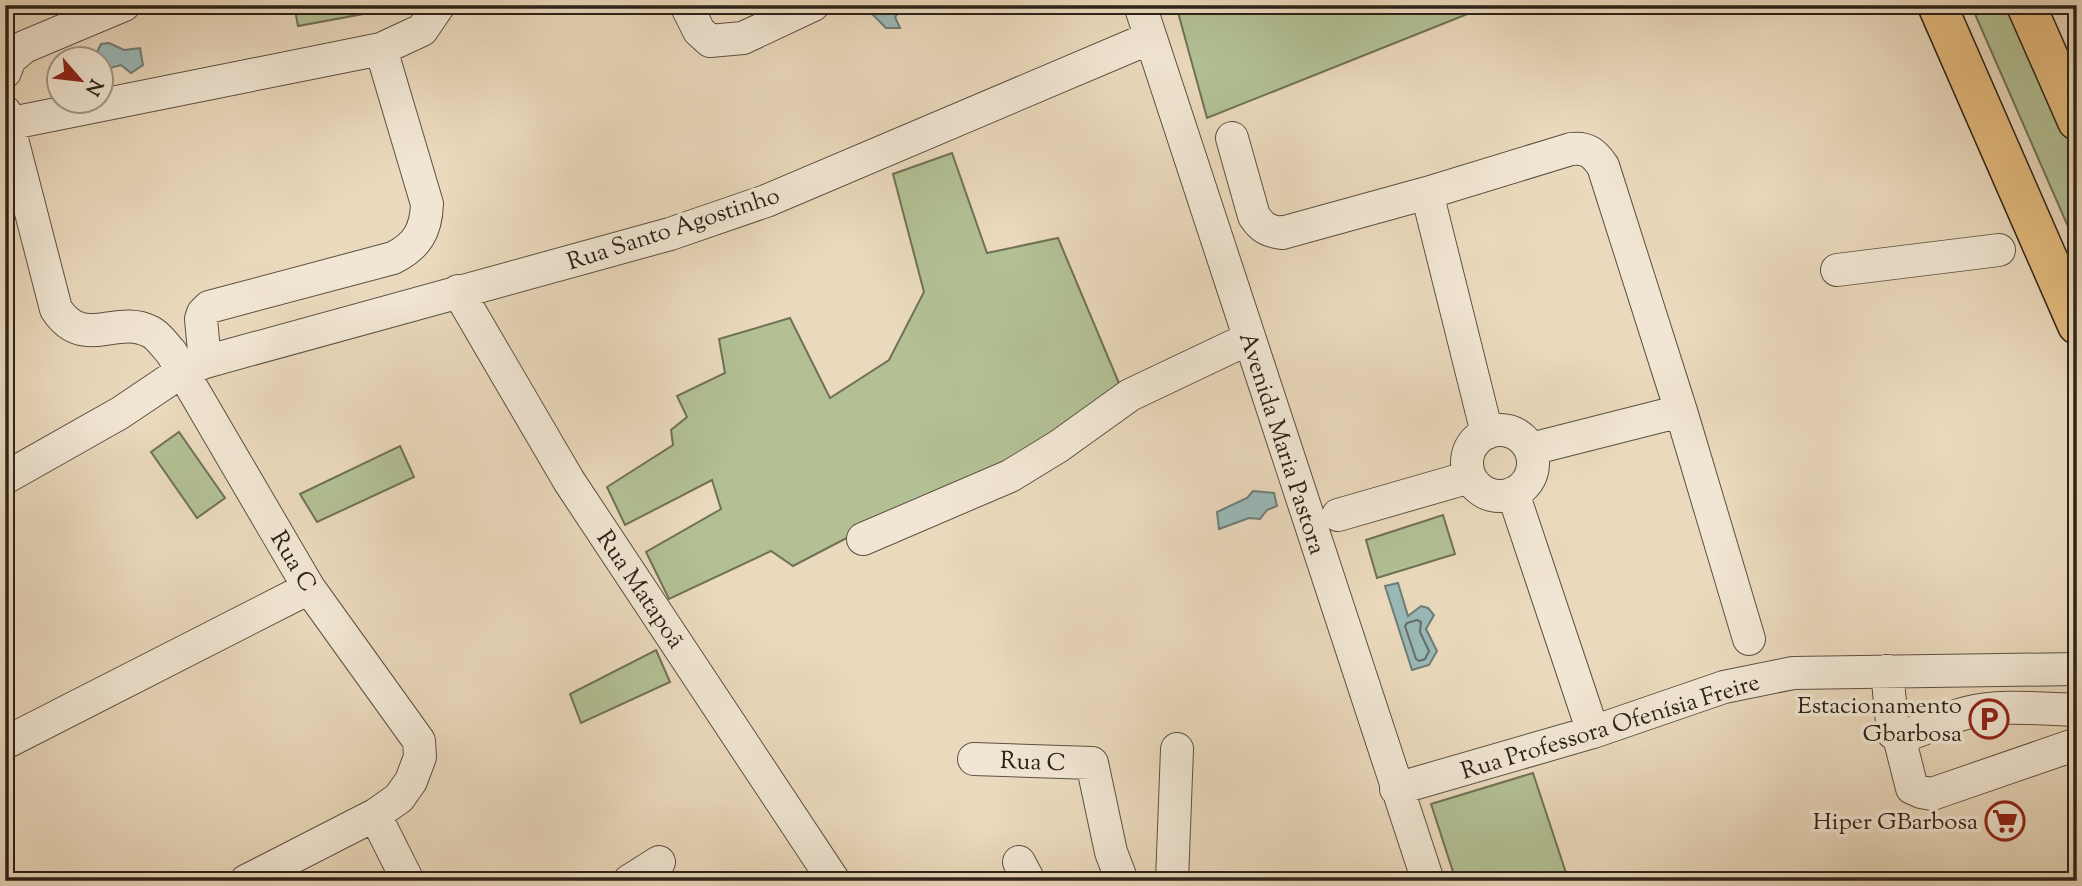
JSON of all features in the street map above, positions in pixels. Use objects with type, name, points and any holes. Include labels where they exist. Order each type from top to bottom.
[{"type":"main road","points":[[1937,5],[2077,325]]},
{"type":"main road","points":[[2026,5],[2077,121]]},
{"type":"street","points":[[5,72],[10,59],[24,47],[124,5]]},
{"type":"street","points":[[6,118],[381,49],[422,30],[439,5]]},
{"type":"street","points":[[687,5],[699,31],[710,41],[743,38],[813,5]]},
{"type":"street","name":"Avenida Maria Pastora","points":[[1140,5],[1428,881]]},
{"type":"street","name":"Rua Santo Agostinho","points":[[5,478],[120,413],[193,367],[670,234],[766,201],[1150,37]]},
{"type":"street","points":[[193,367],[201,319],[209,307],[393,258],[409,250],[419,237],[426,220],[427,204],[381,49]]},
{"type":"street","name":"Rua C","points":[[6,118],[56,309],[63,320],[85,331],[127,327],[153,332],[170,352],[193,367],[309,589],[419,741],[421,757],[411,781],[398,798],[375,815]]},
{"type":"street","points":[[1232,138],[1254,216],[1260,226],[1282,233],[1571,149],[1583,148],[1596,155],[1603,166],[1681,411],[1749,639]]},
{"type":"street","points":[[1427,193],[1487,433]]},
{"type":"street","points":[[1837,270],[1999,250]]},
{"type":"street","name":"Rua Matapoã","points":[[458,291],[569,481],[834,881]]},
{"type":"street","points":[[863,539],[1010,476],[1059,446],[1130,395],[1248,339]]},
{"type":"street","points":[[1531,449],[1681,411]]},
{"type":"street","points":[[1500,430],[1512,432],[1523,439],[1531,449],[1531,474],[1524,485],[1514,493],[1501,496],[1488,494],[1470,477],[1467,464],[1469,451],[1476,440],[1487,433],[1500,430]]},
{"type":"street","points":[[1338,515],[1470,477]]},
{"type":"street","points":[[1514,493],[1593,733]]},
{"type":"street","points":[[5,743],[309,589]]},
{"type":"street","name":"Rua Professora Ofenísia Freire","points":[[1396,789],[1593,733],[1724,687],[1793,673],[2077,669]]},
{"type":"street","points":[[1887,671],[1893,733],[1899,737],[1912,788],[1921,792],[1932,793],[2077,744]]},
{"type":"street","points":[[1899,737],[1923,731],[1968,712],[1992,709],[2077,710]]},
{"type":"street","points":[[1172,881],[1177,749]]},
{"type":"street","name":"Rua C","points":[[974,759],[1092,763],[1111,852],[1122,881]]},
{"type":"street","points":[[246,881],[375,815],[408,881]]},
{"type":"street","points":[[629,881],[660,862]]},
{"type":"green space","points":[[294,5],[412,5],[298,26]]},
{"type":"green space","points":[[1176,5],[1490,5],[1207,118]]},
{"type":"green space","points":[[1971,5],[2016,5],[2077,143],[2077,247]]},
{"type":"green space","points":[[952,153],[987,253],[1058,238],[1121,388],[1017,465],[862,530],[793,566],[771,551],[669,599],[646,552],[721,509],[712,480],[625,525],[607,487],[673,445],[671,430],[687,417],[677,396],[725,373],[719,339],[790,318],[830,398],[889,360],[924,292],[893,174]]},
{"type":"green space","points":[[179,432],[225,498],[197,518],[151,452]]},
{"type":"green space","points":[[400,446],[414,477],[317,522],[300,494]]},
{"type":"green space","points":[[1443,515],[1455,554],[1377,578],[1366,540]]},
{"type":"green space","points":[[656,650],[670,682],[581,723],[570,694]]},
{"type":"green space","points":[[1533,773],[1566,873],[1544,881],[1456,881],[1431,804]]},
{"type":"water","points":[[872,5],[905,5],[895,17],[900,28],[886,28],[871,13]]},
{"type":"water","points":[[109,43],[115,46],[100,46]]},
{"type":"water","points":[[116,46],[124,50],[140,48],[143,65],[131,73],[121,65],[116,66]]},
{"type":"water","points":[[1253,491],[1274,493],[1277,506],[1267,510],[1260,519],[1249,518],[1219,529],[1217,512],[1247,498]]},
{"type":"water","points":[[1398,583],[1408,616],[1421,606],[1428,608],[1434,615],[1426,629],[1437,651],[1429,665],[1412,670],[1385,586]]},
{"type":"place","name":"Estacionamento Gbarbosa","points":[[1989,719]]},
{"type":"place","name":"Hiper GBarbosa","points":[[2005,821]]}]
